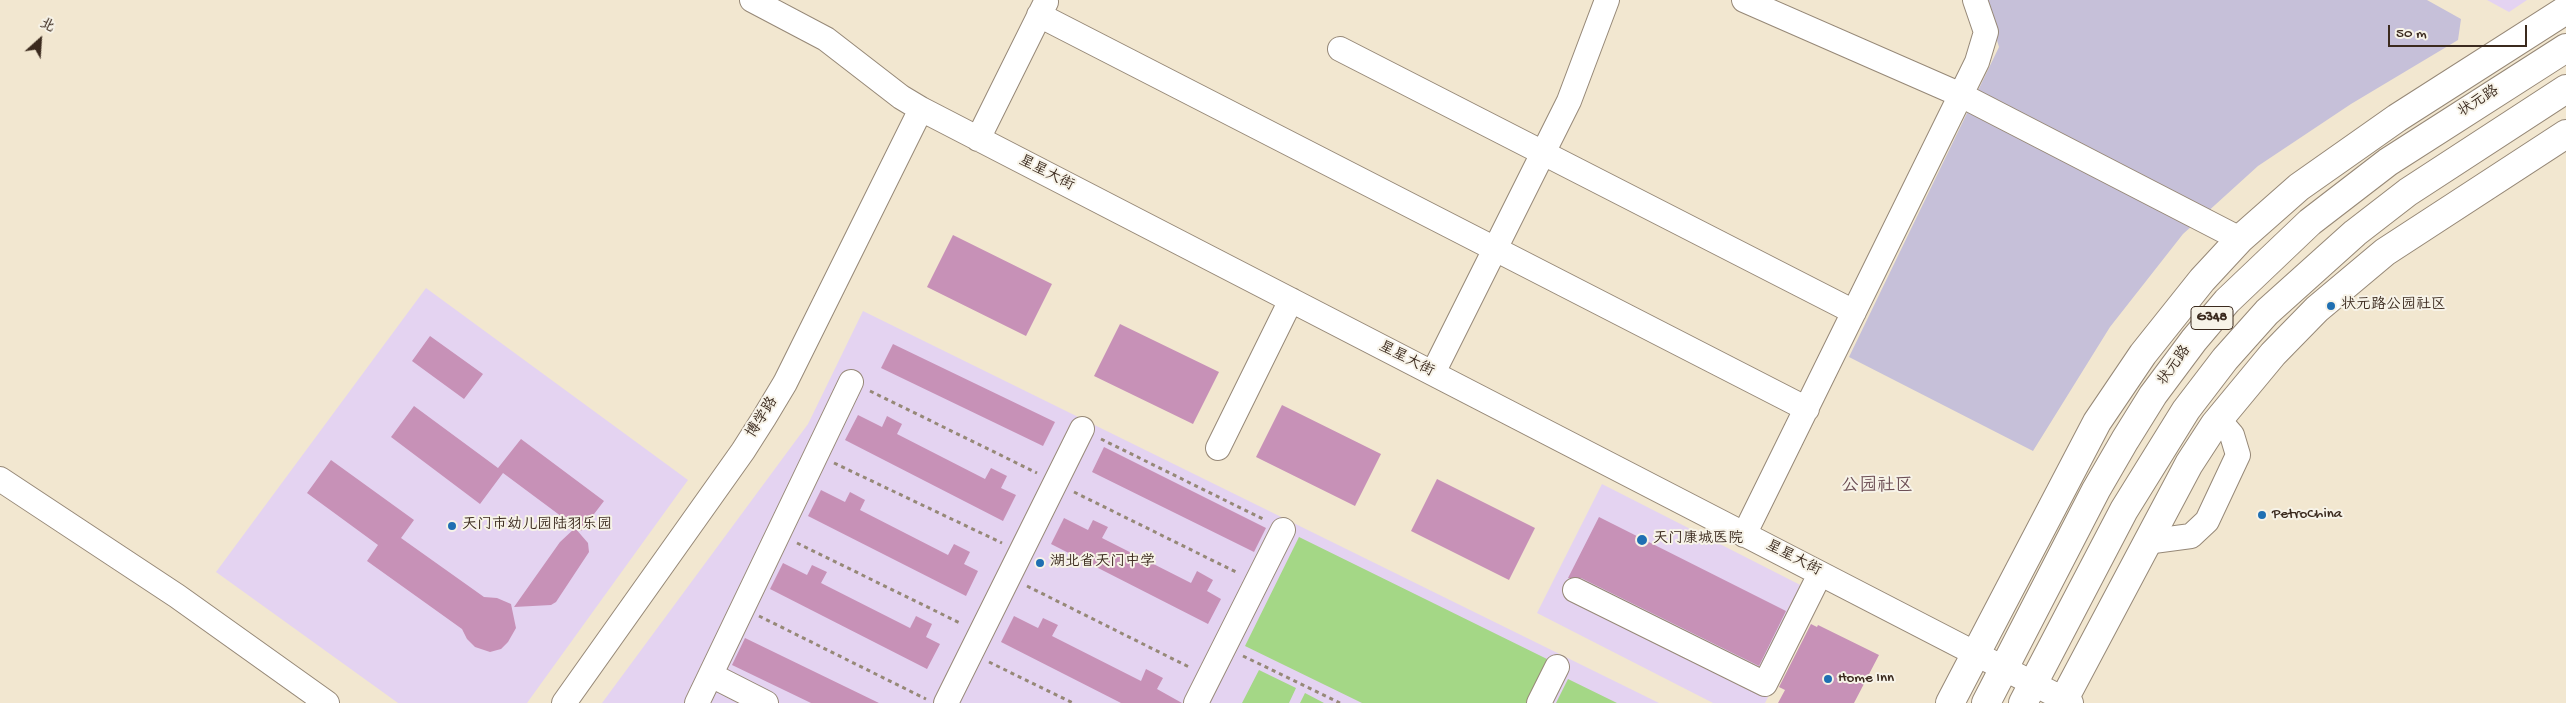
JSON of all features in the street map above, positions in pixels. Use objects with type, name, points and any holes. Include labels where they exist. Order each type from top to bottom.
[{"type":"highway","points":[[1950,703],[2073,464],[2115,393],[2142,354],[2202,280],[2240,238],[2299,187],[2360,143],[2566,10]]},
{"type":"highway","name":"状元路","points":[[1986,703],[2096,490],[2140,417],[2194,340],[2227,301],[2310,222],[2388,162],[2432,132],[2566,48]]},
{"type":"highway","name":"G348","points":[[2028,693],[2103,549],[2155,457],[2196,396],[2267,312],[2355,233],[2408,192],[2566,88]]},
{"type":"highway","points":[[2066,702],[2146,542],[2189,464],[2219,420],[2273,354],[2317,308],[2351,278],[2419,228],[2566,134]]},
{"type":"highway","points":[[2140,417],[2142,354]]},
{"type":"highway","points":[[2196,396],[2219,420]]},
{"type":"highway","points":[[2103,549],[2146,542]]},
{"type":"street","name":"星星大街","points":[[752,0],[826,39],[847,53],[901,97],[921,109],[1744,535],[2004,667],[2028,693],[2066,702]]},
{"type":"street","points":[[1432,373],[1569,101],[1607,0]]},
{"type":"street","points":[[1744,0],[1961,95],[2240,238]]},
{"type":"street","points":[[1744,535],[1977,62],[1986,32],[1975,0]]},
{"type":"street","points":[[978,139],[1045,4],[1494,248],[1807,409]]},
{"type":"street","points":[[1340,49],[1854,312]]},
{"type":"street","name":"博学路","points":[[564,703],[743,451],[764,418],[785,383],[921,109]]},
{"type":"street","points":[[1218,448],[1291,300]]},
{"type":"street","points":[[697,703],[851,382]]},
{"type":"street","points":[[2146,542],[2191,536],[2207,520],[2238,455],[2232,436],[2219,420]]},
{"type":"street","points":[[946,703],[1082,429]]},
{"type":"street","points":[[0,479],[177,596],[328,703]]},
{"type":"street","points":[[1196,703],[1284,530]]},
{"type":"street","points":[[1575,590],[1765,684],[1820,574]]},
{"type":"street","points":[[1539,703],[1557,667]]},
{"type":"street","points":[[711,675],[766,703]]},
{"type":"path","points":[[851,382],[1257,582]]},
{"type":"path","points":[[1082,429],[1284,530]]},
{"type":"path","points":[[816,454],[1020,552]]},
{"type":"path","points":[[778,534],[975,643],[1073,703]]},
{"type":"path","points":[[1008,577],[1209,677]]},
{"type":"path","points":[[743,608],[933,703]]},
{"type":"path","points":[[1224,647],[1340,703]]},
{"type":"shaded area","points":[[1985,0],[2427,0],[2461,19],[2458,40],[2351,104],[2258,166],[2183,234],[2110,327],[2033,451],[1849,357],[1999,47]]},
{"type":"shaded area","points":[[2487,0],[2527,0],[2509,12]]},
{"type":"shaded area","name":"天门市幼儿园陆羽乐园","points":[[426,288],[688,480],[527,703],[398,703],[216,572]]},
{"type":"shaded area","name":"湖北省天门中学","points":[[863,311],[1659,703],[602,703],[808,424]]},
{"type":"shaded area","name":"天门康城医院","points":[[1602,484],[1820,595],[1765,703],[1713,703],[1537,613]]},
{"type":"green space","points":[[1299,537],[1547,659],[1526,703],[1362,703],[1245,646]]},
{"type":"green space","points":[[1259,670],[1296,688],[1289,703],[1242,703]]},
{"type":"green space","points":[[1568,679],[1617,703],[1556,703]]},
{"type":"green space","points":[[1305,693],[1324,703],[1300,703]]},
{"type":"building","points":[[953,235],[1052,284],[1026,336],[927,287]]},
{"type":"building","points":[[1120,324],[1219,372],[1193,424],[1094,376]]},
{"type":"building","points":[[430,336],[483,374],[464,399],[412,361]]},
{"type":"building","points":[[893,344],[1055,422],[1043,446],[881,368]]},
{"type":"building","points":[[1282,405],[1381,454],[1355,506],[1256,457]]},
{"type":"building","points":[[414,406],[498,468],[521,439],[604,501],[581,531],[503,473],[480,504],[391,437]]},
{"type":"building","points":[[858,415],[882,427],[887,416],[902,424],[897,434],[985,479],[991,468],[1007,476],[1001,488],[1016,495],[1003,521],[845,440]]},
{"type":"building","points":[[1104,447],[1266,528],[1254,552],[1092,472]]},
{"type":"building","points":[[331,460],[414,520],[401,538],[484,597],[497,598],[511,604],[516,628],[508,642],[501,649],[490,652],[475,647],[467,639],[462,629],[367,561],[378,545],[307,493]]},
{"type":"building","points":[[1437,479],[1535,528],[1509,580],[1411,531]]},
{"type":"building","points":[[821,490],[845,502],[850,492],[865,500],[860,510],[948,555],[954,544],[970,552],[964,564],[978,571],[966,596],[808,516]]},
{"type":"building","points":[[1599,517],[1786,611],[1759,666],[1581,578],[1568,578]]},
{"type":"building","points":[[1064,518],[1088,530],[1093,520],[1108,527],[1102,538],[1191,583],[1197,571],[1213,580],[1207,591],[1221,599],[1208,624],[1051,544]]},
{"type":"building","points":[[575,528],[588,543],[589,552],[556,602],[551,605],[514,607],[560,542]]},
{"type":"building","points":[[783,563],[807,575],[812,565],[827,572],[821,583],[910,628],[916,616],[932,624],[926,637],[940,644],[927,669],[770,589]]},
{"type":"building","points":[[1014,616],[1038,628],[1043,618],[1058,625],[1052,636],[1141,681],[1146,669],[1163,678],[1157,689],[1182,703],[1121,703],[1001,642]]},
{"type":"building","name":"Home Inn","points":[[1811,624],[1817,627],[1818,625],[1879,655],[1854,703],[1778,703],[1785,690],[1779,687]]},
{"type":"building","points":[[745,638],[879,703],[811,703],[732,665]]},
{"type":"place","name":"状元路公园社区","points":[[2331,306]]},
{"type":"place","name":"PetroChina","points":[[2262,515]]},
{"type":"place","name":"天门市幼儿园陆羽乐园","points":[[452,526]]},
{"type":"place","name":"天门康城医院","points":[[1642,540]]},
{"type":"place","name":"湖北省天门中学","points":[[1040,563]]},
{"type":"place","name":"Home Inn","points":[[1828,679]]},
{"type":"district","name":"公园社区","points":[[1877,487]]}]
